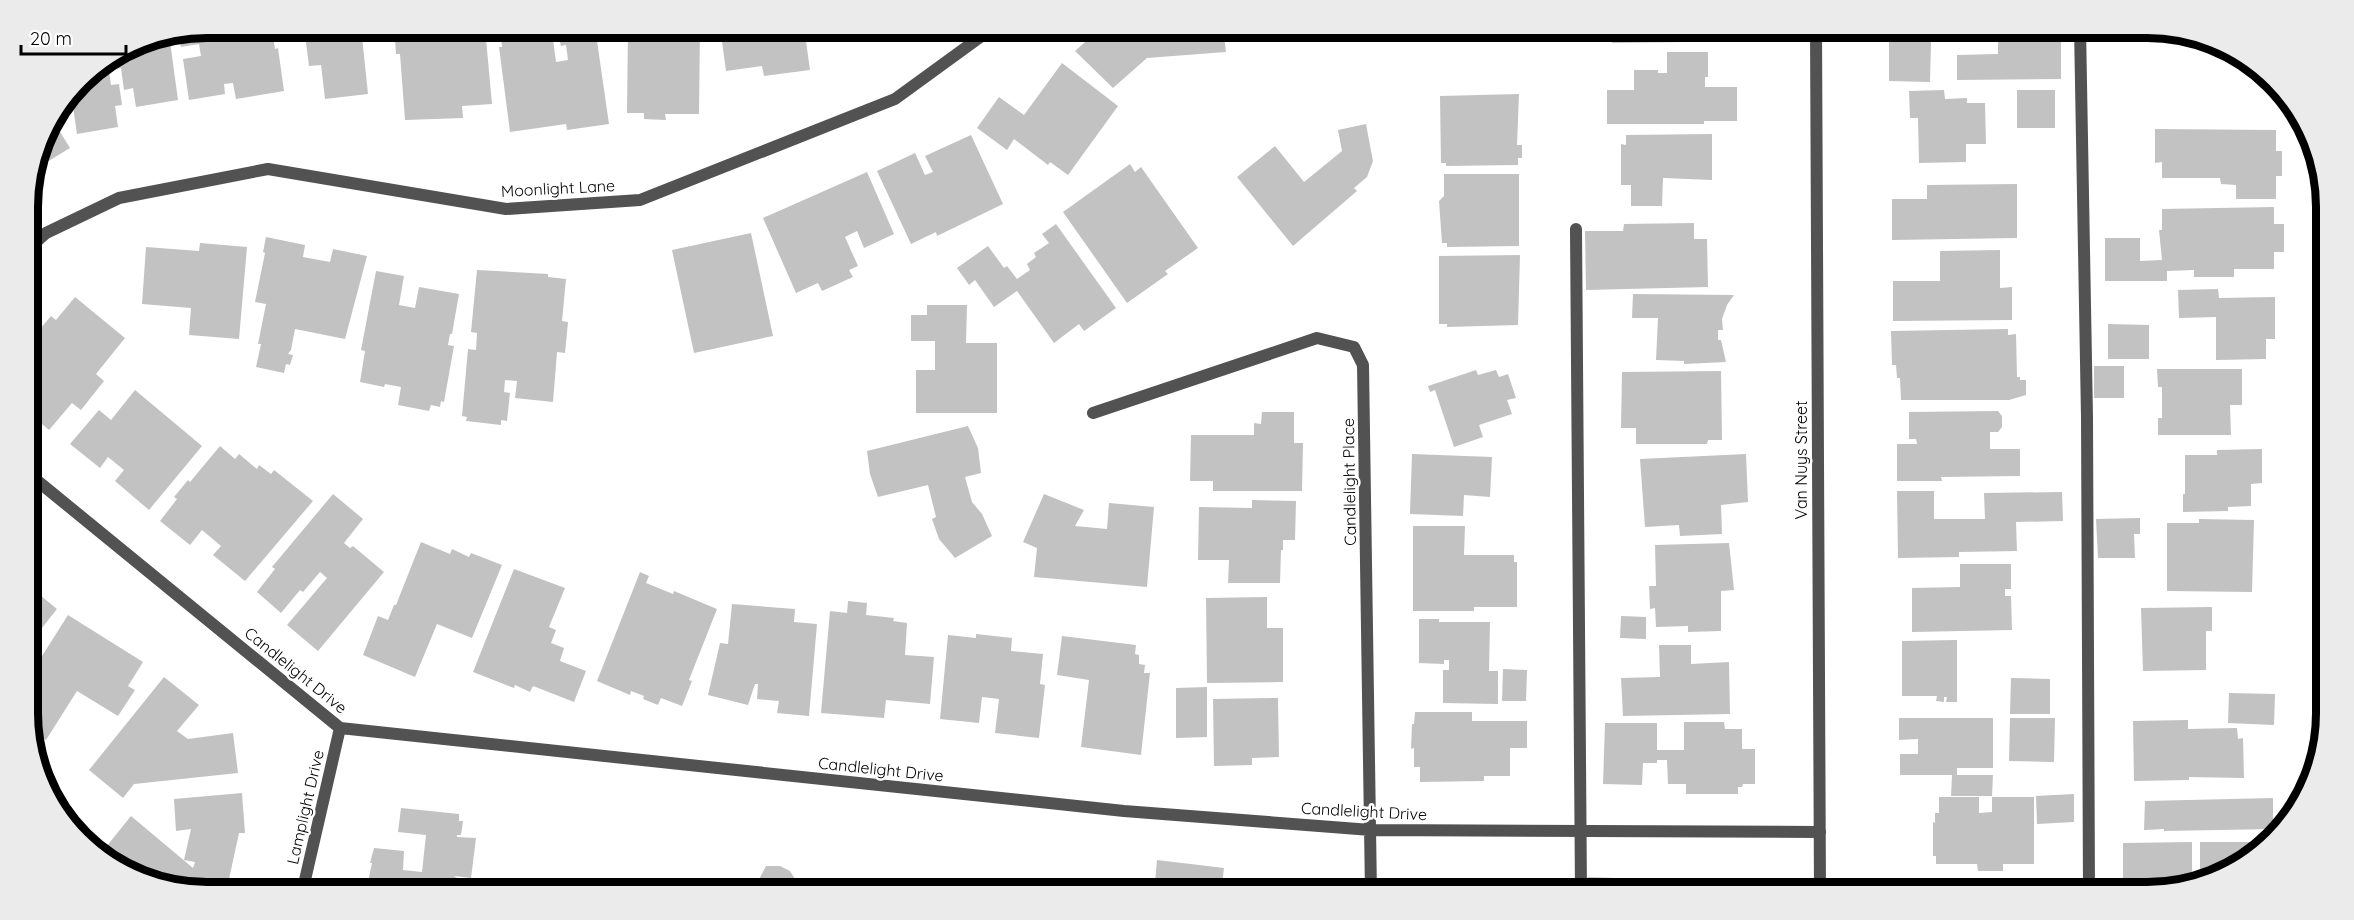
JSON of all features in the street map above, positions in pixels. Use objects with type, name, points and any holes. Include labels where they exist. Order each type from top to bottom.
[{"type":"street","name":"Moonlight Lane","points":[[38,240],[46,233],[119,198],[268,169],[506,209],[640,200],[895,99],[979,38]]},
{"type":"street","name":"Van Nuys Street","points":[[1816,38],[1820,882]]},
{"type":"street","points":[[2080,38],[2087,417],[2089,882]]},
{"type":"street","points":[[1576,229],[1581,882]]},
{"type":"street","name":"Candlelight Place","points":[[1093,413],[1317,338],[1354,347],[1363,364],[1371,882]]},
{"type":"street","name":"Candlelight Drive","points":[[37,481],[340,728],[1124,811],[1371,830],[1820,832]]},
{"type":"street","name":"Lamplight Drive","points":[[305,882],[340,728]]},
{"type":"building","points":[[273,38],[275,49],[278,48],[284,91],[236,99],[233,83],[224,84],[225,94],[189,100],[183,59],[201,56],[199,44],[181,47],[180,40],[184,39]]},
{"type":"building","points":[[305,38],[362,38],[368,94],[325,99],[321,65],[309,66]]},
{"type":"building","points":[[395,38],[452,38],[452,42],[486,39],[492,104],[462,106],[463,118],[405,120],[400,54],[396,54]]},
{"type":"building","points":[[501,38],[531,38],[532,42],[553,39],[556,62],[568,60],[566,45],[561,46],[559,38],[597,38],[609,124],[567,130],[566,124],[510,132],[499,47],[502,47]]},
{"type":"building","points":[[628,38],[700,38],[699,114],[665,114],[666,120],[644,119],[644,113],[627,113]]},
{"type":"building","points":[[722,38],[806,38],[810,70],[764,76],[762,66],[726,71]]},
{"type":"building","points":[[1090,38],[1224,38],[1226,52],[1147,58],[1113,88],[1075,51]]},
{"type":"building","points":[[1612,38],[1687,38],[1687,42],[1612,43]]},
{"type":"building","points":[[1998,38],[2061,38],[2061,79],[1957,80],[1957,55],[1998,54]]},
{"type":"building","points":[[1889,41],[1931,42],[1930,82],[1889,81]]},
{"type":"building","points":[[170,42],[178,100],[136,107],[133,88],[124,90],[121,68],[109,71],[111,85],[119,84],[122,105],[115,106],[118,127],[77,134],[73,103],[95,79],[132,55],[152,46]]},
{"type":"building","points":[[1667,52],[1708,52],[1708,77],[1705,77],[1705,87],[1737,87],[1737,121],[1704,121],[1704,124],[1607,124],[1607,90],[1634,90],[1634,70],[1658,70],[1658,73],[1667,73]]},
{"type":"building","points":[[1062,63],[1118,106],[1068,175],[1050,162],[1048,165],[1014,139],[1007,150],[977,128],[999,97],[1024,115]]},
{"type":"building","points":[[1944,90],[1945,99],[1967,98],[1967,103],[1985,103],[1986,144],[1966,144],[1966,162],[1919,163],[1918,118],[1910,118],[1909,91]]},
{"type":"building","points":[[2017,90],[2055,90],[2055,128],[2017,128]]},
{"type":"building","points":[[1519,94],[1517,145],[1522,145],[1522,158],[1518,158],[1518,165],[1446,166],[1446,163],[1441,163],[1440,96]]},
{"type":"building","points":[[1366,124],[1373,161],[1367,177],[1354,188],[1357,191],[1293,246],[1237,177],[1275,146],[1304,182],[1342,151],[1338,130]]},
{"type":"building","points":[[57,128],[70,148],[43,165]]},
{"type":"building","points":[[2155,129],[2276,130],[2276,151],[2282,151],[2282,176],[2276,176],[2276,199],[2236,199],[2236,185],[2221,184],[2220,178],[2162,178],[2162,162],[2155,163]]},
{"type":"building","points":[[1712,134],[1712,180],[1663,178],[1662,206],[1631,206],[1631,185],[1621,185],[1621,144],[1626,145],[1626,135]]},
{"type":"building","points":[[971,135],[1003,204],[937,236],[936,232],[911,244],[877,171],[915,153],[925,175],[933,172],[925,156]]},
{"type":"building","points":[[1130,164],[1135,172],[1141,167],[1198,248],[1165,271],[1168,274],[1127,303],[1063,212]]},
{"type":"building","points":[[867,172],[894,234],[864,248],[857,231],[845,237],[858,266],[849,270],[853,277],[822,291],[818,283],[796,293],[763,218]]},
{"type":"building","points":[[1444,174],[1519,174],[1519,246],[1447,247],[1447,243],[1442,243],[1439,201],[1444,196]]},
{"type":"building","points":[[2017,184],[2017,238],[1892,240],[1892,199],[1927,199],[1927,185]]},
{"type":"building","points":[[2274,207],[2274,224],[2284,224],[2284,252],[2274,252],[2274,269],[2234,269],[2234,277],[2194,277],[2194,270],[2167,271],[2167,281],[2105,281],[2105,238],[2140,238],[2140,261],[2162,260],[2159,230],[2162,230],[2162,209]]},
{"type":"building","points":[[1694,223],[1694,239],[1707,239],[1708,287],[1586,290],[1585,231],[1623,231],[1624,224]]},
{"type":"building","points":[[1056,224],[1116,308],[1084,331],[1079,324],[1054,343],[1017,291],[994,307],[975,280],[969,285],[957,268],[988,246],[1004,268],[1007,266],[1017,279],[1030,270],[1027,264],[1036,257],[1034,253],[1049,243],[1042,234]]},
{"type":"building","points":[[751,233],[773,336],[694,353],[672,250]]},
{"type":"building","points":[[266,237],[305,245],[303,257],[330,262],[333,249],[367,256],[345,339],[295,329],[291,350],[288,354],[293,355],[290,365],[286,364],[284,373],[256,367],[266,304],[255,302]]},
{"type":"building","points":[[200,243],[247,247],[239,339],[189,335],[191,308],[142,304],[146,247],[199,251]]},
{"type":"building","points":[[2000,250],[2000,288],[2012,287],[2012,320],[1893,321],[1893,281],[1940,281],[1940,251]]},
{"type":"building","points":[[1520,255],[1518,325],[1447,327],[1447,324],[1439,324],[1439,256]]},
{"type":"building","points":[[477,270],[548,274],[548,277],[566,279],[562,321],[568,322],[565,353],[557,352],[553,402],[515,398],[517,381],[505,380],[504,392],[510,393],[507,421],[501,420],[501,425],[466,421],[467,417],[462,416],[468,349],[476,350],[477,333],[471,332]]},
{"type":"building","points":[[376,271],[404,276],[399,305],[415,308],[419,287],[459,294],[448,345],[454,346],[444,402],[441,401],[440,407],[431,405],[429,411],[398,405],[401,387],[385,384],[384,387],[360,382],[365,351],[361,350]]},
{"type":"building","points":[[2218,289],[2219,298],[2275,297],[2275,339],[2266,339],[2266,359],[2216,360],[2216,317],[2179,318],[2178,290]]},
{"type":"building","points":[[1633,294],[1734,295],[1722,319],[1723,330],[1718,330],[1718,340],[1721,340],[1726,362],[1684,364],[1684,361],[1656,360],[1658,318],[1632,318]]},
{"type":"building","points":[[75,297],[125,338],[96,374],[104,381],[81,410],[72,403],[49,430],[38,420],[38,332],[51,316],[56,320]]},
{"type":"building","points":[[927,305],[967,305],[966,343],[997,343],[997,413],[916,413],[916,370],[935,370],[935,341],[911,341],[911,315],[927,315]]},
{"type":"building","points":[[2108,324],[2149,325],[2149,359],[2108,359]]},
{"type":"building","points":[[2008,329],[2008,335],[2016,334],[2017,377],[2020,377],[2020,380],[2026,380],[2026,395],[2009,400],[1901,400],[1900,378],[1897,378],[1896,365],[1892,365],[1891,331]]},
{"type":"building","points":[[2094,366],[2124,366],[2124,398],[2094,398]]},
{"type":"building","points":[[2157,369],[2242,369],[2242,405],[2230,405],[2231,435],[2158,435],[2158,418],[2162,418],[2162,387],[2158,387]]},
{"type":"building","points":[[1476,370],[1478,375],[1496,370],[1499,377],[1508,374],[1516,398],[1507,400],[1512,414],[1479,425],[1483,437],[1454,447],[1435,390],[1430,392],[1428,386]]},
{"type":"building","points":[[1721,371],[1722,440],[1708,440],[1707,444],[1636,444],[1636,428],[1621,428],[1622,372]]},
{"type":"building","points":[[135,390],[202,446],[149,510],[115,481],[124,470],[108,457],[100,468],[70,444],[99,410],[111,420]]},
{"type":"building","points":[[1998,411],[2002,416],[2002,427],[1998,432],[1990,432],[1990,449],[2020,449],[2020,476],[1941,477],[1942,481],[1897,481],[1897,444],[1917,444],[1916,439],[1909,439],[1909,412]]},
{"type":"building","points":[[1262,412],[1294,412],[1294,443],[1303,443],[1302,491],[1213,491],[1213,481],[1190,481],[1191,435],[1254,435],[1254,423],[1261,424]]},
{"type":"building","points":[[968,426],[978,448],[981,473],[965,477],[972,502],[982,514],[992,536],[955,558],[939,539],[932,519],[936,517],[928,485],[878,497],[870,474],[867,451]]},
{"type":"building","points":[[220,446],[235,459],[239,454],[257,469],[259,465],[271,474],[274,470],[313,501],[245,581],[213,555],[221,546],[202,530],[190,545],[160,521],[177,499],[174,497],[188,480],[190,482]]},
{"type":"building","points":[[2262,449],[2262,483],[2251,484],[2251,506],[2228,507],[2228,511],[2183,512],[2185,455],[2217,455],[2217,450]]},
{"type":"building","points":[[1412,454],[1492,457],[1490,497],[1464,495],[1463,516],[1410,514]]},
{"type":"building","points":[[1746,454],[1748,502],[1721,505],[1722,534],[1680,536],[1679,525],[1645,527],[1640,459]]},
{"type":"building","points":[[1897,491],[1934,491],[1934,519],[1985,519],[1984,493],[2062,492],[2063,521],[2016,522],[2017,551],[1959,552],[1959,557],[1898,558]]},
{"type":"building","points":[[333,494],[363,519],[344,543],[350,548],[353,546],[384,572],[318,651],[287,625],[327,578],[320,572],[303,592],[300,590],[281,613],[257,592],[275,569],[272,567]]},
{"type":"building","points":[[1044,494],[1084,510],[1075,526],[1107,529],[1109,503],[1154,507],[1147,587],[1034,577],[1037,548],[1023,542]]},
{"type":"building","points":[[1252,500],[1296,501],[1295,540],[1283,540],[1280,583],[1228,583],[1229,560],[1198,560],[1199,507],[1252,508]]},
{"type":"building","points":[[2140,518],[2140,534],[2134,534],[2135,558],[2098,558],[2096,519]]},
{"type":"building","points":[[2199,519],[2254,520],[2252,592],[2167,591],[2167,523],[2199,523]]},
{"type":"building","points":[[1413,526],[1465,526],[1464,555],[1514,555],[1514,562],[1517,562],[1517,607],[1474,607],[1474,611],[1413,611]]},
{"type":"building","points":[[421,542],[450,554],[452,549],[469,557],[471,553],[502,565],[472,638],[437,624],[415,677],[363,655],[378,616],[388,620],[396,605]]},
{"type":"building","points":[[1729,543],[1734,590],[1721,591],[1721,631],[1688,632],[1688,626],[1656,627],[1655,608],[1650,609],[1649,586],[1656,586],[1655,545]]},
{"type":"building","points":[[1960,564],[2011,564],[2011,589],[2005,589],[2005,596],[2011,596],[2012,630],[1912,632],[1912,588],[1960,587]]},
{"type":"building","points":[[514,569],[565,588],[549,627],[556,630],[551,643],[564,648],[560,661],[586,671],[574,702],[533,686],[530,692],[515,685],[514,688],[473,672]]},
{"type":"building","points":[[640,572],[649,576],[646,583],[673,594],[674,591],[717,609],[689,680],[692,681],[682,706],[661,698],[658,705],[643,699],[644,696],[631,691],[630,695],[597,681]]},
{"type":"building","points":[[37,593],[57,609],[37,634]]},
{"type":"building","points":[[1267,597],[1267,628],[1283,628],[1283,682],[1207,683],[1206,598]]},
{"type":"building","points":[[848,601],[867,603],[866,615],[894,618],[893,621],[907,623],[905,655],[934,657],[930,704],[886,700],[884,718],[821,713],[830,611],[847,613]]},
{"type":"building","points":[[732,604],[795,609],[794,622],[817,624],[809,716],[777,713],[779,701],[757,699],[758,684],[755,684],[748,705],[708,695],[720,643],[728,644]]},
{"type":"building","points":[[2212,607],[2212,631],[2206,631],[2206,670],[2143,671],[2141,608]]},
{"type":"building","points":[[68,615],[143,662],[128,686],[135,690],[118,716],[77,691],[46,740],[39,735],[37,664]]},
{"type":"building","points":[[1621,616],[1646,617],[1646,639],[1620,638]]},
{"type":"building","points":[[1419,619],[1439,619],[1439,622],[1490,622],[1489,671],[1498,671],[1498,704],[1443,703],[1443,670],[1449,670],[1449,660],[1444,660],[1444,664],[1419,663]]},
{"type":"building","points":[[976,634],[1012,638],[1011,651],[1043,654],[1040,684],[1045,685],[1039,738],[995,733],[999,699],[982,697],[979,723],[940,719],[948,635],[976,638]]},
{"type":"building","points":[[1062,636],[1136,645],[1135,654],[1139,655],[1139,664],[1145,665],[1144,673],[1150,673],[1141,755],[1081,747],[1089,680],[1057,675]]},
{"type":"building","points":[[1957,640],[1957,702],[1946,702],[1947,697],[1944,697],[1944,702],[1936,701],[1937,696],[1902,696],[1902,641]]},
{"type":"building","points":[[1659,645],[1691,645],[1691,664],[1729,662],[1730,714],[1623,716],[1621,678],[1660,677]]},
{"type":"building","points":[[1503,669],[1527,670],[1526,701],[1502,701]]},
{"type":"building","points":[[164,677],[199,705],[177,731],[188,739],[233,733],[238,773],[134,784],[123,798],[89,770]]},
{"type":"building","points":[[2011,678],[2050,679],[2050,714],[2010,714]]},
{"type":"building","points":[[1207,687],[1207,737],[1176,738],[1176,688]]},
{"type":"building","points":[[2229,693],[2275,694],[2274,725],[2228,723]]},
{"type":"building","points":[[1278,698],[1279,757],[1252,758],[1252,765],[1214,766],[1213,699]]},
{"type":"building","points":[[1415,712],[1472,712],[1472,721],[1527,721],[1527,748],[1510,748],[1510,776],[1484,776],[1484,781],[1420,782],[1420,767],[1414,767],[1414,748],[1411,749]]},
{"type":"building","points":[[1899,718],[1993,718],[1993,768],[1957,768],[1957,775],[1993,775],[1992,796],[1951,796],[1952,775],[1900,775],[1900,754],[1918,754],[1918,739],[1899,740]]},
{"type":"building","points":[[2010,718],[2055,718],[2054,762],[2009,761]]},
{"type":"building","points":[[2188,720],[2188,729],[2237,728],[2238,739],[2243,738],[2244,778],[2189,777],[2189,780],[2134,781],[2133,721]]},
{"type":"building","points":[[1684,722],[1724,722],[1725,729],[1742,729],[1742,749],[1755,749],[1755,784],[1743,784],[1742,787],[1738,787],[1738,794],[1686,794],[1686,784],[1668,784],[1667,760],[1657,760],[1657,763],[1643,763],[1642,785],[1603,784],[1605,723],[1657,723],[1657,750],[1684,750]]},
{"type":"building","points":[[242,793],[245,833],[239,833],[228,882],[184,881],[152,874],[117,856],[106,847],[131,816],[193,868],[195,862],[184,860],[191,829],[176,831],[174,799]]},
{"type":"building","points":[[2074,794],[2074,822],[2037,824],[2036,796]]},
{"type":"building","points":[[1939,797],[1979,797],[1979,813],[1992,812],[1992,797],[2034,797],[2034,864],[2003,864],[2003,871],[1978,871],[1977,864],[1936,864],[1936,856],[1933,856],[1933,822],[1935,823],[1935,813],[1939,813]]},
{"type":"building","points":[[2273,798],[2273,826],[2270,829],[2144,830],[2145,801]]},
{"type":"building","points":[[401,808],[459,814],[459,821],[463,821],[461,835],[457,837],[476,838],[471,878],[454,876],[457,878],[457,882],[368,882],[374,848],[404,851],[403,870],[422,872],[426,835],[398,832]]},
{"type":"building","points":[[2192,842],[2192,877],[2159,882],[2123,882],[2123,843]]},
{"type":"building","points":[[2200,842],[2257,842],[2232,860],[2200,874]]},
{"type":"building","points":[[1157,860],[1224,868],[1222,882],[1155,882]]},
{"type":"building","points":[[766,866],[780,866],[790,871],[797,882],[758,882]]},
{"type":"building","points":[[1588,877],[1616,878],[1616,882],[1588,882]]},
{"type":"building","points":[[1678,878],[1743,878],[1743,882],[1678,882]]},
{"type":"building","points":[[1942,879],[1959,879],[1959,882],[1942,882]]},
{"type":"building","points":[[2010,881],[2010,882],[1959,882]]}]
